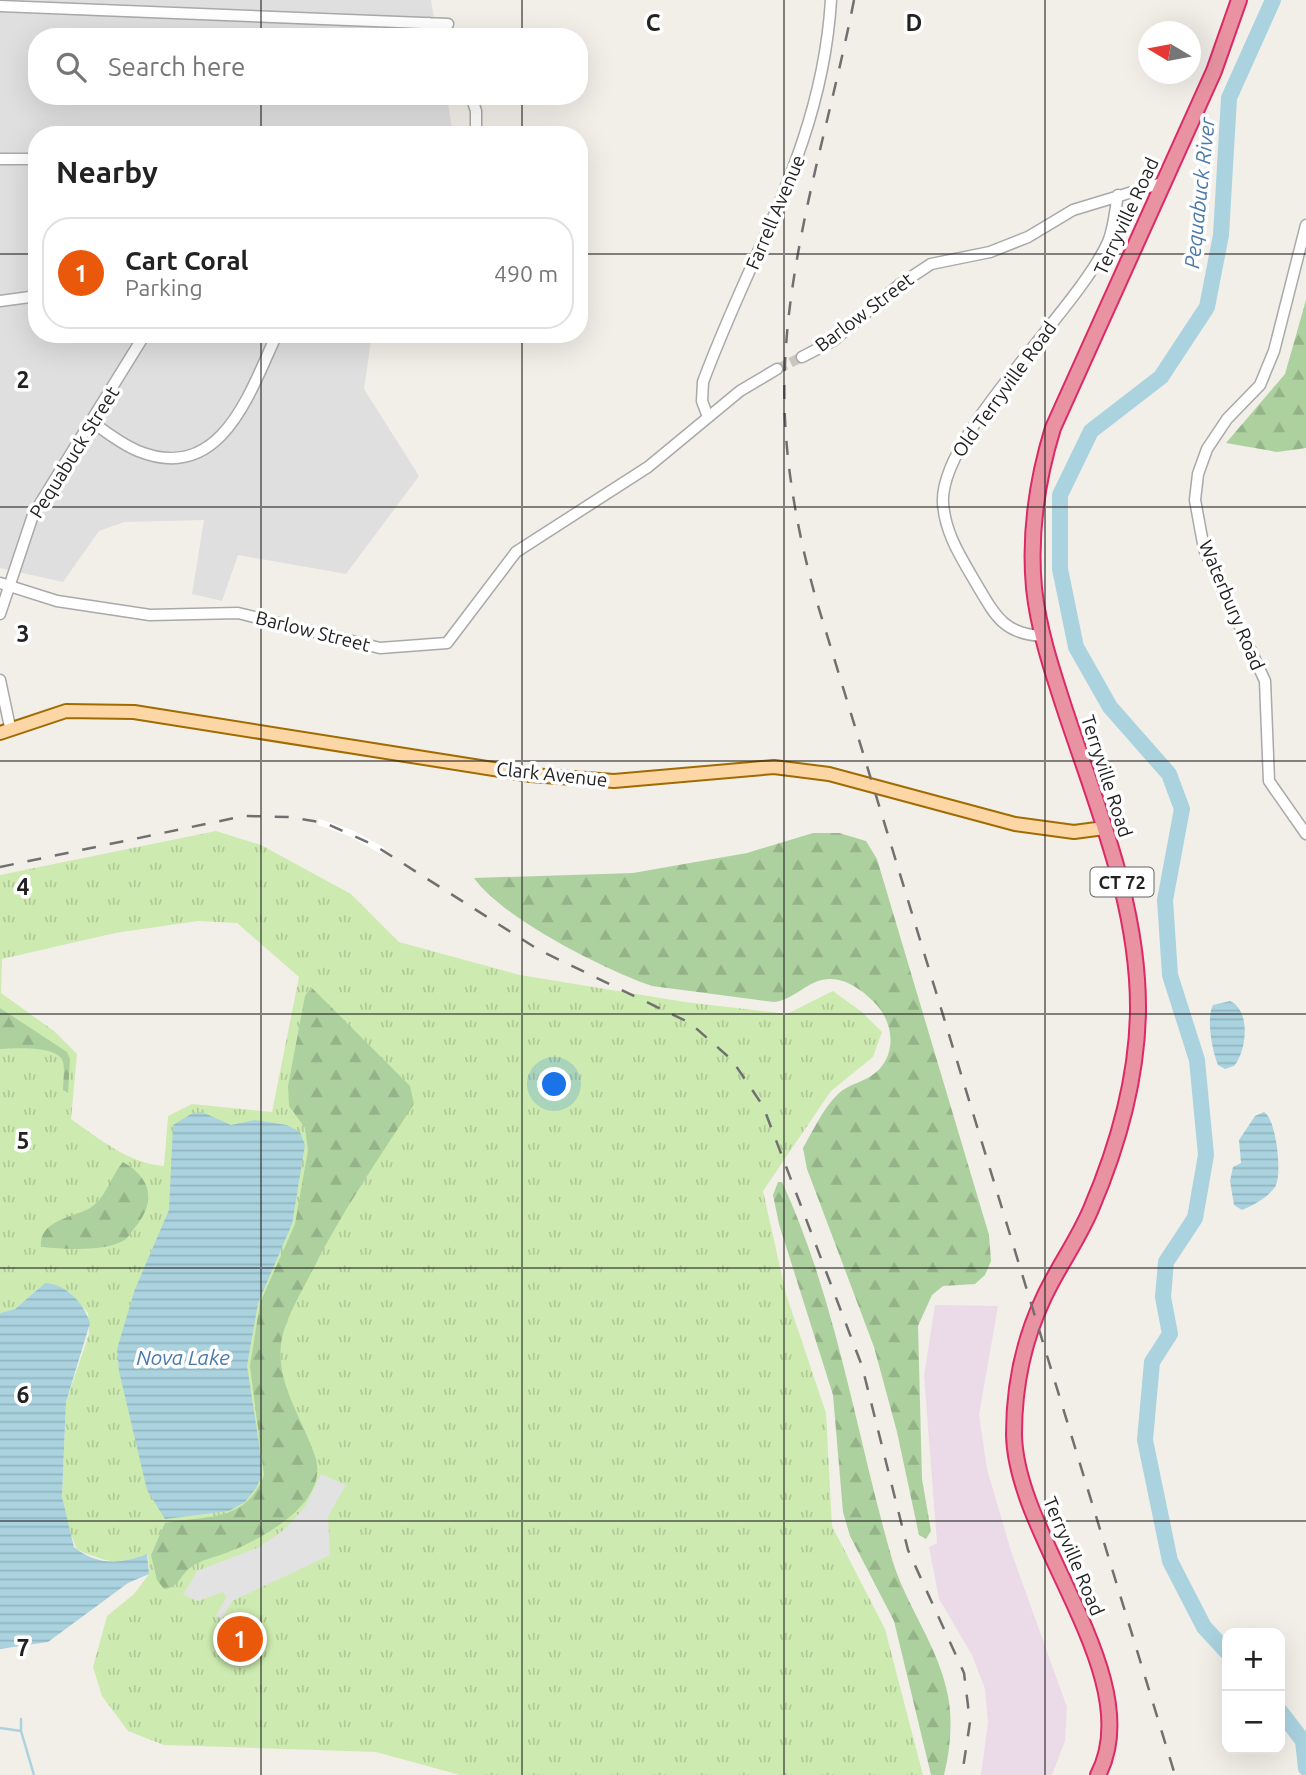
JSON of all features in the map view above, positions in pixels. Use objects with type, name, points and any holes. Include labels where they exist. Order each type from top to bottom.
[{"type":"highway","name":"Terryville Road","points":[[1098,1775],[1108,1740],[1108,1707],[1098,1661],[1030,1508],[1014,1436],[1020,1366],[1043,1299],[1090,1212],[1124,1121],[1134,1064],[1138,1010],[1135,950],[1122,884],[1043,636],[1034,589],[1032,537],[1037,490],[1044,458],[1069,386],[1221,55],[1239,0]]},
{"type":"main road","name":"Clark Avenue","points":[[5,730],[66,711],[134,712],[531,775],[614,781],[774,767],[829,774],[1015,824],[1074,832],[1104,828]]},
{"type":"street","name":"Farrell Avenue","points":[[708,417],[702,397],[703,383],[808,133],[823,69],[831,0]]},
{"type":"street","points":[[0,6],[448,24]]},
{"type":"street","points":[[429,23],[432,28]]},
{"type":"street","points":[[474,105],[476,126]]},
{"type":"street","points":[[0,159],[28,159]]},
{"type":"street","name":"Barlow Street","points":[[802,357],[833,341],[923,268],[990,252],[1028,237],[1073,210],[1162,183]]},
{"type":"street","name":"Old Terryville Road","points":[[1043,636],[1026,635],[1005,627],[951,541],[943,502],[949,466],[967,436],[1084,281],[1109,241],[1118,195]]},
{"type":"street","name":"Waterbury Road","points":[[1306,225],[1274,351],[1259,385],[1227,419],[1207,449],[1198,474],[1195,500],[1204,549],[1265,681],[1269,781],[1306,834]]},
{"type":"street","points":[[0,301],[28,297]]},
{"type":"street","name":"Pequabuck Street","points":[[0,614],[4,584],[33,515],[140,343]]},
{"type":"street","points":[[92,422],[127,445],[148,454],[177,456],[200,451],[220,439],[237,419],[273,343]]},
{"type":"street","name":"Barlow Street","points":[[4,584],[57,601],[150,615],[238,612],[317,630],[380,649],[447,643],[516,552],[648,467],[748,385],[778,369]]},
{"type":"street","points":[[0,680],[5,730]]},
{"type":"shaded area","points":[[0,0],[431,0],[436,28],[28,28],[28,105],[448,105],[452,126],[28,126],[28,343],[371,343],[364,389],[419,476],[346,574],[238,555],[222,601],[192,594],[204,520],[124,522],[99,531],[63,582],[0,568]]},
{"type":"shaded area","points":[[935,1305],[998,1306],[979,1415],[987,1469],[1012,1554],[1067,1707],[1065,1741],[1052,1775],[981,1775],[988,1722],[985,1689],[972,1655],[939,1599],[929,1547],[937,1543],[924,1376]]},
{"type":"shaded area","points":[[321,1474],[346,1485],[328,1516],[330,1555],[232,1601],[222,1619],[216,1616],[226,1597],[223,1592],[198,1601],[183,1595],[197,1571],[259,1547],[285,1529],[305,1507]]},
{"type":"shaded area","points":[[220,1628],[252,1633],[248,1650],[234,1648],[231,1640],[218,1636]]},
{"type":"green space","points":[[1306,300],[1306,448],[1277,452],[1226,443],[1285,374]]},
{"type":"green space","points":[[216,831],[261,845],[351,894],[399,942],[520,975],[685,1002],[787,1014],[833,991],[862,1012],[882,1032],[873,1057],[831,1091],[763,1191],[786,1294],[826,1413],[832,1526],[885,1629],[923,1775],[460,1775],[376,1752],[164,1745],[128,1731],[102,1696],[93,1667],[107,1616],[134,1594],[149,1574],[148,1555],[112,1561],[77,1550],[67,1524],[62,1497],[66,1402],[89,1334],[88,1313],[69,1292],[45,1283],[15,1309],[0,1313],[0,875]],"holes":[[[198,921],[237,923],[299,977],[272,1112],[192,1104],[168,1116],[164,1166],[127,1155],[71,1119],[77,1054],[54,1031],[1,993],[2,959],[115,933]]]},
{"type":"green space","points":[[813,833],[839,833],[866,841],[877,859],[989,1235],[991,1261],[985,1275],[975,1284],[943,1286],[932,1295],[918,1326],[922,1479],[931,1531],[926,1539],[919,1535],[897,1432],[874,1347],[807,1169],[803,1148],[823,1113],[838,1094],[871,1076],[886,1060],[889,1030],[881,1010],[859,989],[835,979],[821,980],[788,998],[774,1002],[652,986],[608,968],[530,926],[507,910],[474,878],[633,873],[747,853]]},
{"type":"green space","points":[[311,987],[410,1086],[414,1104],[333,1232],[295,1303],[284,1330],[281,1363],[289,1394],[315,1456],[317,1473],[313,1489],[303,1504],[273,1529],[240,1547],[195,1565],[173,1587],[164,1589],[157,1580],[151,1555],[165,1523],[210,1517],[236,1509],[247,1502],[264,1475],[250,1366],[260,1303],[295,1224],[308,1150],[305,1128],[289,1106],[288,1086],[305,996]]},
{"type":"green space","points":[[0,1008],[67,1052],[70,1059],[68,1093],[63,1090],[64,1065],[60,1057],[45,1050],[0,1049]]},
{"type":"green space","points":[[123,1162],[140,1175],[148,1190],[147,1207],[127,1238],[105,1247],[41,1247],[45,1231],[51,1225],[96,1204]]},
{"type":"green space","points":[[778,1182],[782,1182],[817,1274],[844,1368],[892,1559],[944,1678],[951,1726],[944,1775],[931,1775],[894,1621],[850,1536],[843,1512],[833,1395],[779,1224],[773,1195]]},
{"type":"water","points":[[1230,1001],[1241,1013],[1245,1031],[1238,1059],[1234,1066],[1225,1069],[1218,1065],[1216,1059],[1210,1018],[1213,1005]]},
{"type":"water","name":"Nova Lake","points":[[202,1112],[231,1125],[255,1120],[287,1125],[300,1132],[305,1145],[292,1224],[258,1303],[247,1366],[262,1475],[245,1502],[229,1511],[165,1519],[147,1490],[119,1371],[117,1349],[135,1289],[169,1210],[173,1125],[191,1114]]},
{"type":"water","points":[[1264,1112],[1275,1135],[1277,1181],[1268,1195],[1242,1210],[1234,1205],[1230,1181],[1233,1167],[1241,1163],[1239,1140],[1255,1116]]},
{"type":"water","points":[[45,1283],[60,1287],[73,1296],[90,1323],[66,1402],[62,1497],[74,1547],[91,1558],[109,1561],[128,1560],[147,1554],[149,1574],[128,1583],[48,1642],[0,1649],[0,1313],[15,1309]]},
{"type":"pier","points":[[319,819],[352,830],[385,848],[381,854],[349,836],[318,825]]},
{"type":"waterway","name":"Pequabuck River","points":[[1222,1647],[1204,1627],[1170,1561],[1145,1440],[1152,1362],[1170,1334],[1163,1297],[1166,1262],[1195,1218],[1206,1155],[1197,1060],[1170,975],[1165,900],[1182,809],[1169,774],[1110,707],[1076,647],[1060,569],[1060,495],[1091,431],[1161,377],[1207,307],[1221,235],[1229,98],[1273,0]]},
{"type":"waterway","name":"Pequabuck River","points":[[1285,1718],[1303,1741],[1306,1768]]},
{"type":"waterway","points":[[21,1719],[21,1730]]},
{"type":"waterway","points":[[0,1728],[21,1731],[34,1775]]},
{"type":"tunnel","points":[[777,369],[802,357]]},
{"type":"railway","points":[[854,0],[803,227],[788,318],[785,424],[796,513],[816,599],[1175,1775]]},
{"type":"railway","points":[[0,867],[244,816],[289,817],[325,823],[374,845],[539,950],[690,1023],[732,1060],[763,1106],[862,1366],[908,1550],[964,1673],[970,1722],[962,1775]]},
{"type":"place","name":"Cart Coral","points":[[240,1639]]}]
